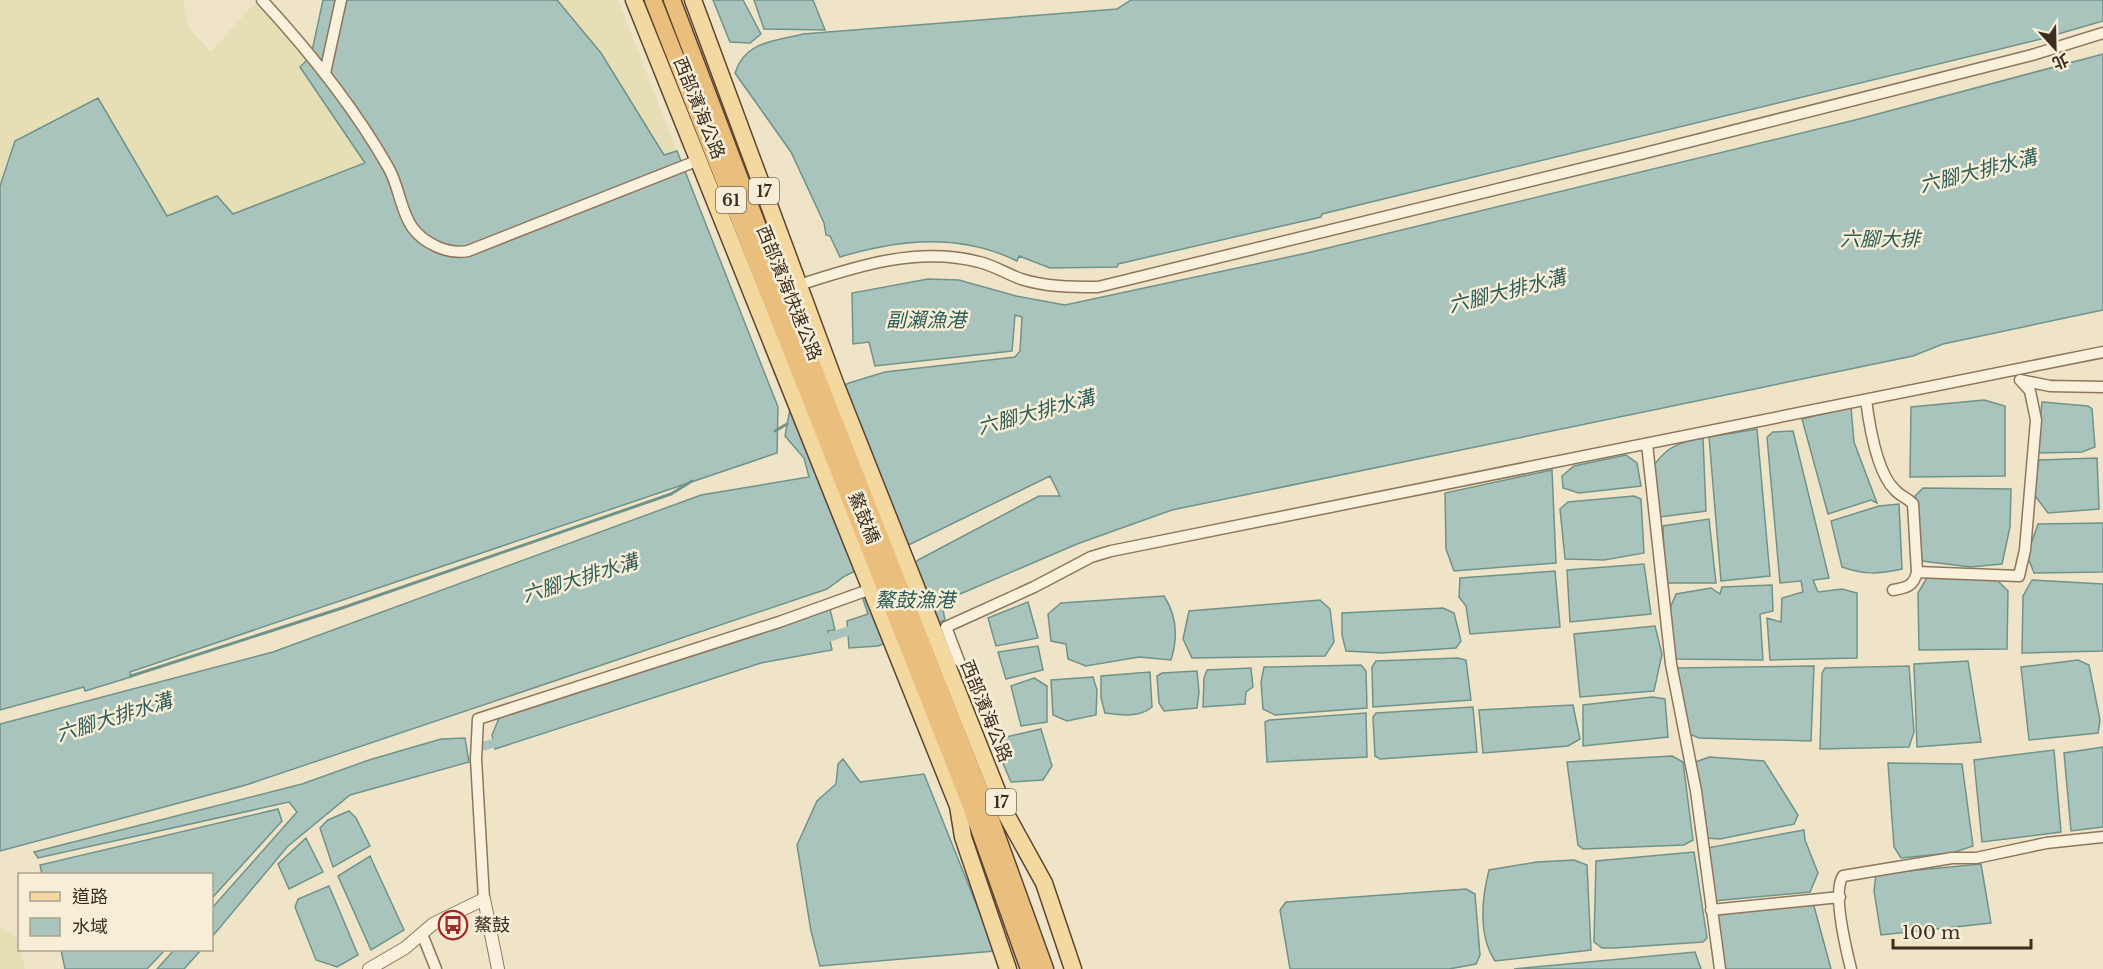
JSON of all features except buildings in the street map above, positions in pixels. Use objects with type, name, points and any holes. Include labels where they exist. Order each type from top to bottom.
[{"type":"highway","name":"西部濱海快速公路","points":[[653,0],[823,392]]},
{"type":"highway","name":"西部濱海快速公路","points":[[672,0],[823,392]]},
{"type":"highway","name":"鰲鼓橋","points":[[823,392],[913,642]]},
{"type":"highway","name":"61","points":[[913,642],[1029,969]]},
{"type":"highway","name":"61","points":[[913,642],[990,817],[1044,969]]},
{"type":"main road","name":"西部濱海公路","points":[[634,0],[793,399]]},
{"type":"main road","name":"西部濱海公路","points":[[693,0],[800,285],[823,392]]},
{"type":"main road","name":"鰲鼓橋","points":[[793,399],[871,589],[913,642]]},
{"type":"main road","name":"西部濱海公路","points":[[913,642],[1044,883],[1073,969]]},
{"type":"main road","name":"17","points":[[913,642],[958,806],[963,837],[1008,969]]},
{"type":"street","points":[[262,0],[325,73],[389,168],[412,227],[444,250],[468,251],[699,160]]},
{"type":"street","points":[[325,73],[341,0]]},
{"type":"street","points":[[800,285],[879,262],[927,256],[980,262],[1022,279],[1063,287],[1098,287],[1652,152],[2032,55],[2103,33]]},
{"type":"street","points":[[959,661],[946,627],[1034,587],[1091,557],[1111,551],[2103,352]]},
{"type":"street","points":[[1917,572],[2019,576],[2025,550],[2036,420],[2030,391],[2012,371]]},
{"type":"street","points":[[2021,381],[2050,386],[2103,387]]},
{"type":"street","points":[[1866,400],[1873,437],[1885,473],[1895,491],[1913,504],[1916,580],[1908,587],[1893,590]]},
{"type":"street","points":[[1647,444],[1671,664],[1696,791],[1720,969]]},
{"type":"street","points":[[498,969],[484,899],[476,759],[478,719],[779,622],[871,589]]},
{"type":"street","points":[[1851,969],[1838,883],[1843,876],[1952,858],[1976,858],[2046,843],[2103,837]]},
{"type":"street","points":[[1711,910],[1840,897]]},
{"type":"street","points":[[369,969],[394,955],[454,912],[484,899]]},
{"type":"street","points":[[422,934],[436,969]]},
{"type":"shaded area","points":[[0,0],[183,0],[189,28],[211,52],[257,0],[311,56],[300,68],[365,163],[232,215],[217,196],[167,216],[15,141],[0,186]]},
{"type":"shaded area","points":[[557,0],[618,0],[677,151],[664,156],[601,53]]},
{"type":"shaded area","points":[[0,927],[18,938],[18,951],[21,951],[25,969],[0,969]]},
{"type":"water","points":[[323,0],[557,0],[601,53],[664,155],[677,151],[778,407],[777,453],[130,672],[131,677],[85,691],[84,687],[0,710],[0,186],[15,141],[98,98],[167,216],[217,196],[233,214],[365,163],[300,67],[311,56]]},
{"type":"water","points":[[713,0],[743,0],[761,34],[750,43],[730,42]]},
{"type":"water","points":[[754,0],[813,0],[825,30],[764,29]]},
{"type":"water","points":[[1131,0],[2103,0],[2103,21],[2041,39],[1322,214],[1321,217],[1118,264],[1117,267],[1050,268],[1019,256],[1017,261],[974,246],[930,242],[885,246],[840,257],[830,236],[826,235],[824,223],[791,152],[735,73],[746,54],[754,48],[803,34],[1117,9]]},
{"type":"water","name":"六腳大排","points":[[2103,54],[2103,310],[1943,344],[1913,356],[1172,510],[1077,544],[953,597],[956,604],[943,610],[945,620],[878,646],[849,648],[847,621],[868,614],[863,599],[920,559],[1039,496],[1060,496],[1050,476],[845,576],[827,589],[246,785],[0,851],[0,724],[273,652],[701,495],[809,477],[804,458],[785,436],[790,409],[849,383],[885,372],[1015,357],[1020,351],[1022,317],[1015,315],[1012,351],[875,366],[869,342],[853,344],[852,293],[928,279],[959,280],[1016,296],[1065,305],[1307,253],[1855,120]]},
{"type":"water","points":[[1984,400],[2005,406],[2005,476],[1910,477],[1911,407]]},
{"type":"water","points":[[2042,402],[2088,406],[2092,409],[2095,447],[2082,452],[2037,453]]},
{"type":"water","points":[[1851,407],[1854,442],[1877,503],[1871,500],[1828,514],[1802,419]]},
{"type":"water","points":[[1757,429],[1770,576],[1721,581],[1709,437]]},
{"type":"water","points":[[1793,431],[1829,578],[1813,580],[1818,592],[1842,589],[1857,593],[1857,658],[1770,660],[1767,618],[1781,622],[1782,598],[1803,592],[1801,581],[1780,583],[1767,437],[1773,432]]},
{"type":"water","points":[[1703,438],[1706,511],[1660,517],[1654,465],[1664,453],[1675,446]]},
{"type":"water","points":[[1626,455],[1637,463],[1641,486],[1579,493],[1563,488],[1562,476],[1574,466]]},
{"type":"water","points":[[2097,458],[2099,509],[2048,513],[2033,493],[2039,460]]},
{"type":"water","points":[[1552,470],[1556,563],[1454,571],[1446,549],[1445,493]]},
{"type":"water","points":[[1923,488],[2011,489],[2010,527],[2002,564],[1971,567],[1922,561],[1915,496]]},
{"type":"water","points":[[1634,496],[1641,499],[1644,553],[1604,560],[1565,559],[1560,509],[1568,502]]},
{"type":"water","points":[[1899,504],[1902,569],[1872,573],[1842,567],[1831,521],[1879,506]]},
{"type":"water","points":[[1709,519],[1716,583],[1665,583],[1663,526]]},
{"type":"water","points":[[2103,523],[2103,572],[2034,573],[2027,555],[2038,524]]},
{"type":"water","points":[[1644,564],[1651,614],[1570,622],[1567,570]]},
{"type":"water","points":[[1555,571],[1560,627],[1470,634],[1466,606],[1459,597],[1460,578]]},
{"type":"water","points":[[1928,576],[1996,579],[2008,591],[2007,649],[1919,650],[1918,593]]},
{"type":"water","points":[[2032,580],[2103,584],[2103,651],[2022,653],[2023,596]]},
{"type":"water","points":[[1772,585],[1773,611],[1760,614],[1763,660],[1674,659],[1668,613],[1676,594],[1711,588],[1720,594],[1722,587]]},
{"type":"water","points":[[1164,596],[1172,611],[1175,627],[1175,644],[1171,660],[1139,657],[1086,666],[1068,659],[1066,644],[1051,641],[1048,614],[1061,603]]},
{"type":"water","points":[[1320,600],[1330,609],[1334,642],[1325,656],[1192,658],[1183,639],[1189,611]]},
{"type":"water","points":[[1028,602],[1038,638],[996,646],[988,618]]},
{"type":"water","points":[[1443,608],[1454,613],[1461,641],[1456,648],[1382,653],[1346,651],[1342,635],[1342,613]]},
{"type":"water","points":[[830,609],[835,630],[828,631],[832,650],[761,663],[495,749],[492,735],[499,718]]},
{"type":"water","points":[[1655,626],[1662,654],[1654,691],[1580,697],[1574,634]]},
{"type":"water","points":[[1038,646],[1043,670],[1006,679],[998,652]]},
{"type":"water","points":[[1458,658],[1466,660],[1471,700],[1373,707],[1372,667],[1376,661]]},
{"type":"water","points":[[2078,660],[2089,665],[2100,720],[2098,733],[2029,740],[2021,667]]},
{"type":"water","points":[[1968,661],[1981,742],[1917,747],[1914,664]]},
{"type":"water","points":[[1361,665],[1366,671],[1367,708],[1275,715],[1263,709],[1261,682],[1264,667]]},
{"type":"water","points":[[1814,666],[1811,741],[1699,738],[1687,733],[1677,668]]},
{"type":"water","points":[[1909,666],[1914,732],[1909,747],[1820,749],[1822,673],[1825,668]]},
{"type":"water","points":[[1251,668],[1253,687],[1246,692],[1245,704],[1203,707],[1204,678],[1207,670]]},
{"type":"water","points":[[1197,671],[1199,692],[1197,708],[1164,711],[1159,703],[1157,676],[1162,673]]},
{"type":"water","points":[[1150,672],[1152,707],[1136,714],[1105,713],[1101,698],[1101,676]]},
{"type":"water","points":[[1093,677],[1097,690],[1096,715],[1067,721],[1053,715],[1051,680]]},
{"type":"water","points":[[1034,678],[1047,686],[1047,722],[1021,726],[1011,686]]},
{"type":"water","points":[[1652,697],[1665,699],[1668,737],[1583,746],[1583,705]]},
{"type":"water","points":[[1573,705],[1580,739],[1568,746],[1483,753],[1479,710]]},
{"type":"water","points":[[1473,707],[1477,752],[1380,759],[1375,756],[1373,717],[1376,713]]},
{"type":"water","points":[[1366,713],[1367,757],[1267,762],[1265,722],[1269,720]]},
{"type":"water","points":[[1041,729],[1052,766],[1043,780],[1011,782],[993,740]]},
{"type":"water","points":[[465,738],[469,762],[350,795],[287,847],[213,936],[213,907],[297,812],[289,802],[38,858],[34,852],[302,784],[369,760],[441,739]]},
{"type":"water","points":[[2103,747],[2103,827],[2071,831],[2064,753]]},
{"type":"water","points":[[2054,750],[2061,832],[1982,842],[1974,760]]},
{"type":"water","points":[[1672,756],[1683,762],[1693,840],[1684,845],[1583,849],[1578,845],[1567,762]]},
{"type":"water","points":[[1709,757],[1764,761],[1798,815],[1794,824],[1720,839],[1705,838],[1693,763]]},
{"type":"water","points":[[843,759],[860,782],[924,774],[995,951],[820,966],[811,931],[797,845],[817,801],[836,784],[838,764]]},
{"type":"water","points":[[1888,763],[1962,764],[1973,846],[1952,853],[1901,858],[1894,847]]},
{"type":"water","points":[[278,809],[282,821],[213,897],[213,873],[42,873],[40,865]]},
{"type":"water","points":[[349,811],[356,818],[370,846],[333,867],[320,828],[328,820]]},
{"type":"water","points":[[1804,830],[1805,840],[1818,873],[1810,892],[1714,901],[1707,848]]},
{"type":"water","points":[[306,838],[323,872],[289,889],[278,864]]},
{"type":"water","points":[[1694,852],[1707,938],[1703,942],[1602,948],[1594,942],[1596,861]]},
{"type":"water","points":[[370,856],[404,930],[371,950],[338,876]]},
{"type":"water","points":[[1574,860],[1587,865],[1591,950],[1495,961],[1486,940],[1483,916],[1489,870],[1537,862]]},
{"type":"water","points":[[1981,864],[1991,923],[1881,935],[1874,891],[1876,874]]},
{"type":"water","points":[[329,886],[358,955],[337,967],[316,960],[295,907],[298,899]]},
{"type":"water","points":[[1466,889],[1475,894],[1480,955],[1476,964],[1449,969],[1290,969],[1280,910],[1286,902]]},
{"type":"water","points":[[1807,904],[1814,906],[1831,969],[1723,969],[1715,913]]},
{"type":"water","points":[[61,951],[164,951],[147,969],[65,969]]},
{"type":"water","points":[[173,951],[200,951],[184,969],[157,969]]},
{"type":"water","points":[[1695,952],[1701,969],[1514,969]]},
{"type":"waterway","points":[[775,431],[787,424]]},
{"type":"waterway","points":[[131,676],[342,608],[671,494],[692,481]]},
{"type":"waterway","points":[[818,641],[848,631]]},
{"type":"waterway","points":[[484,746],[505,740]]},
{"type":"place","name":"鰲鼓","points":[[453,925]]},
{"type":"water label","name":"六腳大排水溝","points":[[1978,171]]},
{"type":"water label","name":"六腳大排水溝","points":[[1507,291]]},
{"type":"water label","name":"副瀨漁港","points":[[926,320]]},
{"type":"water label","name":"六腳大排水溝","points":[[1036,412]]},
{"type":"water label","name":"六腳大排水溝","points":[[580,578]]},
{"type":"water label","name":"鰲鼓漁港","points":[[915,600]]},
{"type":"water label","name":"六腳大排水溝","points":[[114,717]]}]
